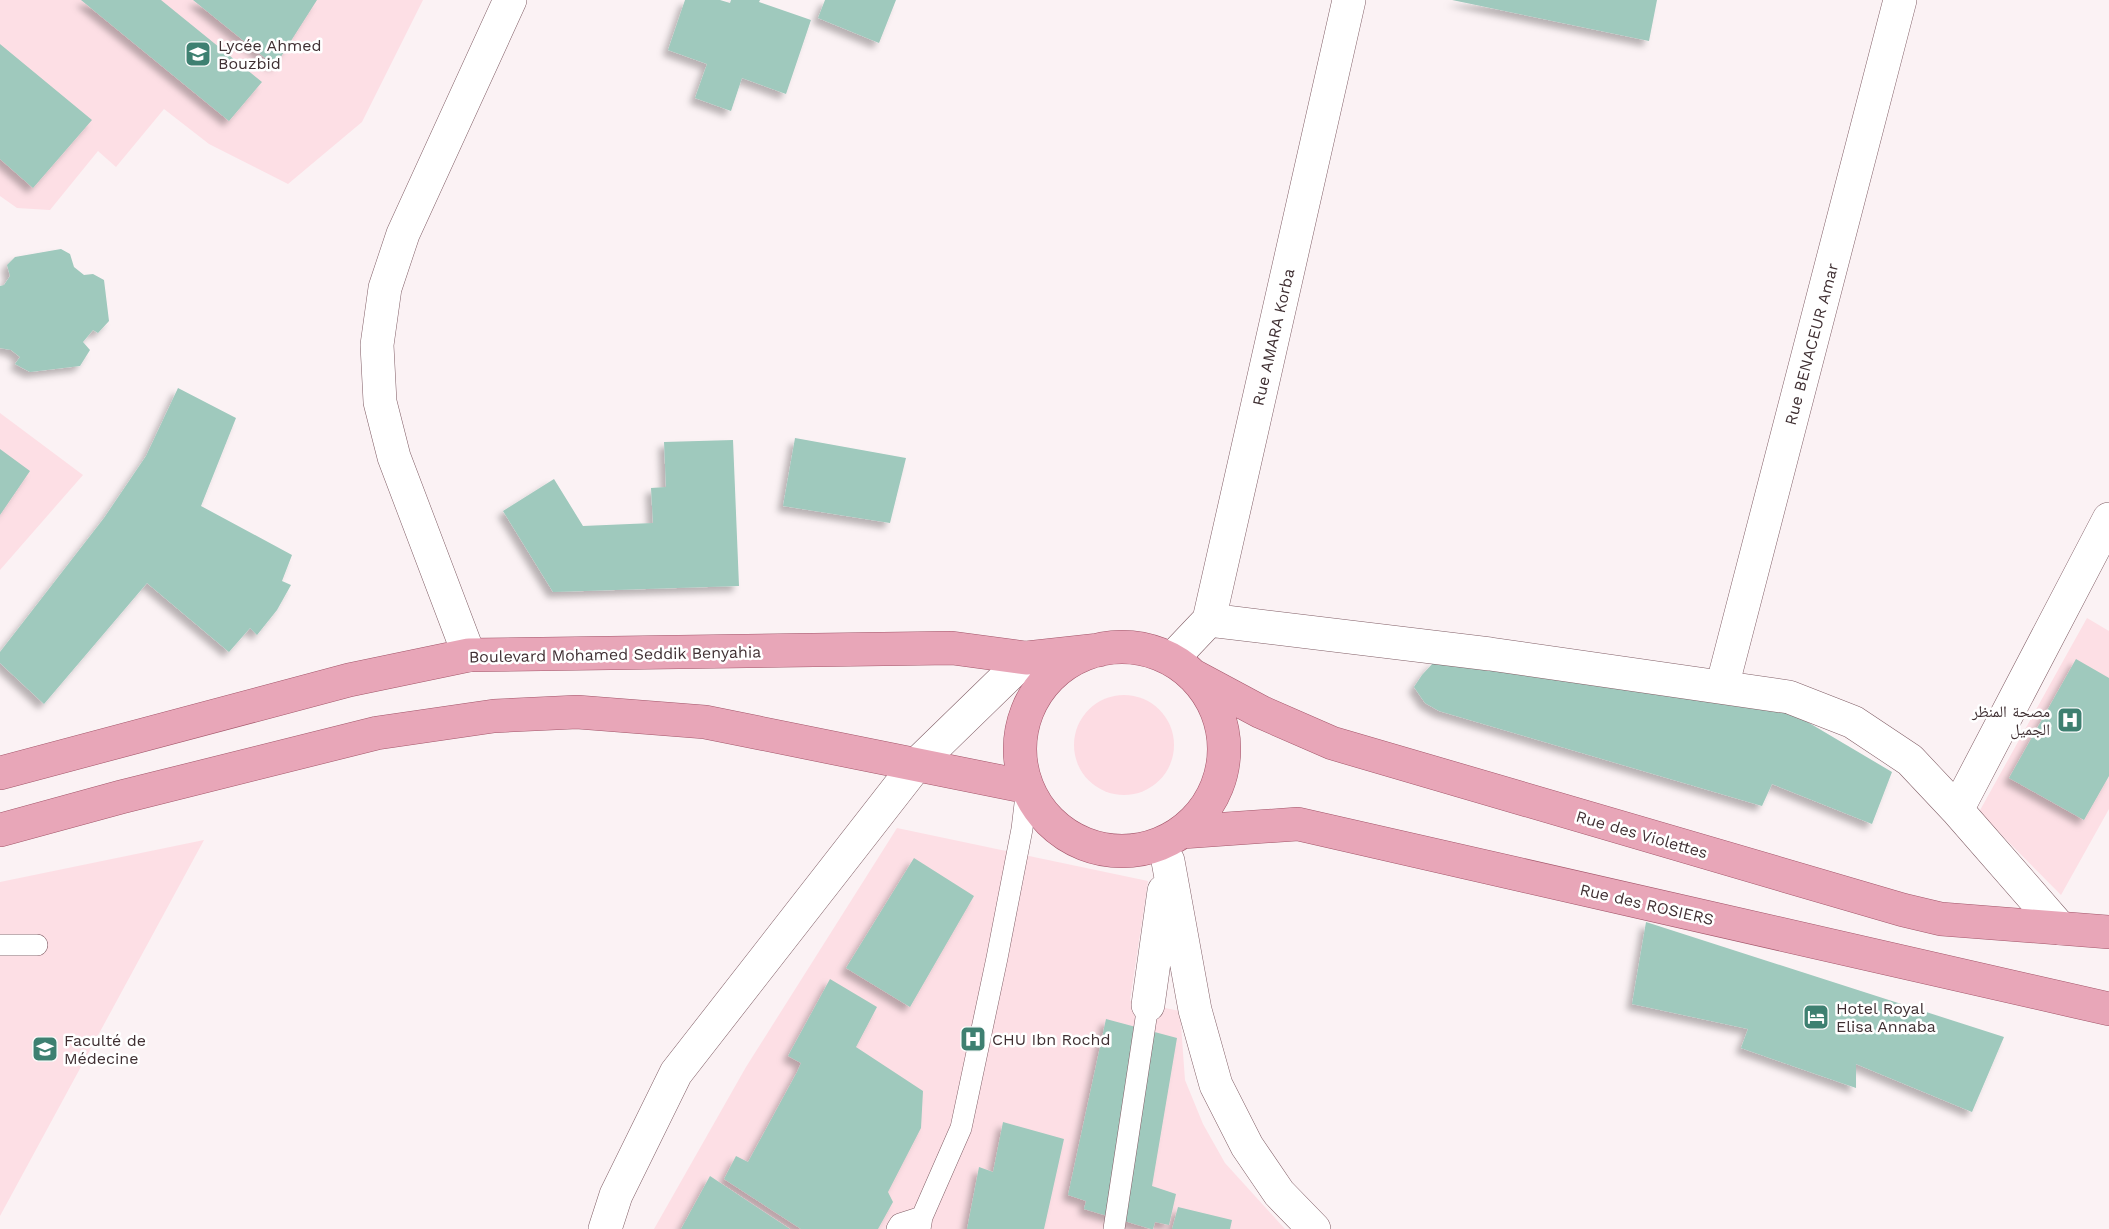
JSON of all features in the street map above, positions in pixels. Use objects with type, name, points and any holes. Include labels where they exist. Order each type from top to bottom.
[{"type":"main road","points":[[1124,647],[1148,650],[1182,667],[1211,698],[1222,726],[1224,756],[1218,786],[1204,812],[1173,845],[1137,851],[1103,850],[1071,838],[1044,816],[1027,787],[1020,752],[1025,717],[1041,687],[1066,663],[1099,650],[1124,647]]},
{"type":"main road","name":"Boulevard Mohamed Seddik Benyahia","points":[[0,772],[349,680],[469,655],[952,648],[1026,658],[1099,650]]},
{"type":"main road","name":"Rue des Violettes","points":[[1182,667],[1261,712],[1332,743],[1903,910],[1941,919],[2109,932]]},
{"type":"main road","points":[[0,830],[121,797],[377,733],[494,716],[578,712],[705,722],[1027,787]]},
{"type":"main road","name":"Rue des ROSIERS","points":[[1173,845],[1298,824],[2109,1009]]},
{"type":"street","points":[[469,655],[394,457],[380,402],[377,345],[385,288],[403,234],[510,0]]},
{"type":"street","name":"Rue AMARA Korba","points":[[1209,620],[1349,0]]},
{"type":"street","name":"Rue BENACEUR Amar","points":[[1722,687],[1900,0]]},
{"type":"street","points":[[1957,810],[2109,519]]},
{"type":"street","points":[[1182,667],[1209,620],[1490,654],[1790,697],[1853,722],[1910,760],[2060,928]]},
{"type":"street","points":[[605,1229],[616,1195],[676,1073],[916,765],[1026,658]]},
{"type":"street","points":[[1148,1005],[1173,845]]},
{"type":"street","points":[[1173,845],[1195,1010],[1216,1085],[1247,1146],[1279,1193],[1314,1229]]},
{"type":"lane","points":[[897,1229],[900,1224],[921,1223],[962,1128],[998,958],[1022,830],[1027,787]]},
{"type":"lane","points":[[0,945],[38,945]]},
{"type":"lane","points":[[1114,1229],[1148,1005]]},
{"type":"shaded area","name":"Lycée Ahmed Bouzbid","points":[[0,0],[423,0],[362,122],[288,184],[209,144],[164,109],[116,167],[98,151],[50,210],[17,208],[0,196]]},
{"type":"shaded area","points":[[0,413],[83,475],[0,570]]},
{"type":"shaded area","name":"مصحة المنظر الجميل","points":[[2087,618],[2109,631],[2109,809],[2061,895],[1979,812]]},
{"type":"shaded area","points":[[1124,695],[1152,703],[1166,717],[1174,745],[1166,773],[1152,787],[1124,795],[1096,787],[1082,773],[1074,745],[1082,717],[1096,703]]},
{"type":"shaded area","name":"CHU Ibn Rochd","points":[[897,828],[1148,881],[1130,1001],[1180,1011],[1185,1080],[1203,1124],[1225,1163],[1285,1229],[654,1229],[746,1067]]},
{"type":"shaded area","name":"Faculté de Médecine","points":[[204,840],[0,1216],[0,882]]},
{"type":"building","points":[[81,0],[161,0],[262,82],[229,121]]},
{"type":"building","points":[[193,0],[317,0],[275,66]]},
{"type":"building","points":[[685,0],[720,0],[730,3],[731,0],[760,0],[759,2],[811,20],[786,94],[742,78],[731,111],[695,98],[707,64],[668,50]]},
{"type":"building","points":[[825,0],[896,0],[879,43],[818,18]]},
{"type":"building","points":[[1452,0],[1657,0],[1649,41]]},
{"type":"building","points":[[0,44],[92,120],[33,188],[0,159]]},
{"type":"building","points":[[61,249],[70,254],[74,267],[84,275],[93,274],[104,280],[109,321],[98,333],[93,330],[83,342],[90,350],[80,366],[30,372],[15,364],[20,357],[11,350],[0,348],[0,286],[4,285],[10,276],[7,265],[15,257]]},
{"type":"building","points":[[178,388],[236,418],[201,506],[292,555],[282,581],[291,585],[277,610],[257,635],[250,628],[229,652],[147,583],[44,704],[0,663],[0,652],[104,518],[146,456]]},
{"type":"building","points":[[795,438],[906,458],[890,523],[783,506]]},
{"type":"building","points":[[733,440],[739,586],[553,592],[503,511],[554,479],[583,526],[653,523],[651,488],[666,487],[664,442]]},
{"type":"building","points":[[0,449],[30,471],[0,515]]},
{"type":"building","points":[[2076,659],[2109,678],[2109,776],[2084,820],[2009,778]]},
{"type":"building","points":[[1434,662],[1794,714],[1892,772],[1872,824],[1772,784],[1762,806],[1439,711],[1425,703],[1414,687]]},
{"type":"building","points":[[914,858],[974,896],[910,1007],[846,968]]},
{"type":"building","name":"Hotel Royal Elisa Annaba","points":[[1646,922],[2004,1037],[1972,1112],[1856,1064],[1856,1088],[1741,1048],[1748,1029],[1632,1004]]},
{"type":"building","points":[[830,979],[877,1007],[856,1047],[923,1091],[921,1128],[888,1192],[893,1202],[878,1229],[801,1229],[724,1179],[736,1156],[748,1162],[797,1072],[801,1063],[788,1056]]},
{"type":"building","points":[[1106,1019],[1177,1038],[1152,1186],[1176,1194],[1169,1225],[1155,1222],[1151,1229],[1084,1209],[1086,1201],[1068,1195]]},
{"type":"building","points":[[1003,1122],[1064,1139],[1044,1229],[967,1229],[979,1167],[993,1172]]},
{"type":"building","points":[[710,1176],[790,1229],[681,1229]]},
{"type":"building","points":[[1178,1207],[1232,1220],[1230,1229],[1172,1229]]},
{"type":"place","name":"Lycée Ahmed Bouzbid","points":[[198,54]]},
{"type":"place","name":"مصحة المنظر الجميل","points":[[2070,720]]},
{"type":"place","name":"Hotel Royal Elisa Annaba","points":[[1816,1017]]},
{"type":"place","name":"CHU Ibn Rochd","points":[[973,1039]]},
{"type":"place","name":"Faculté de Médecine","points":[[45,1049]]}]
